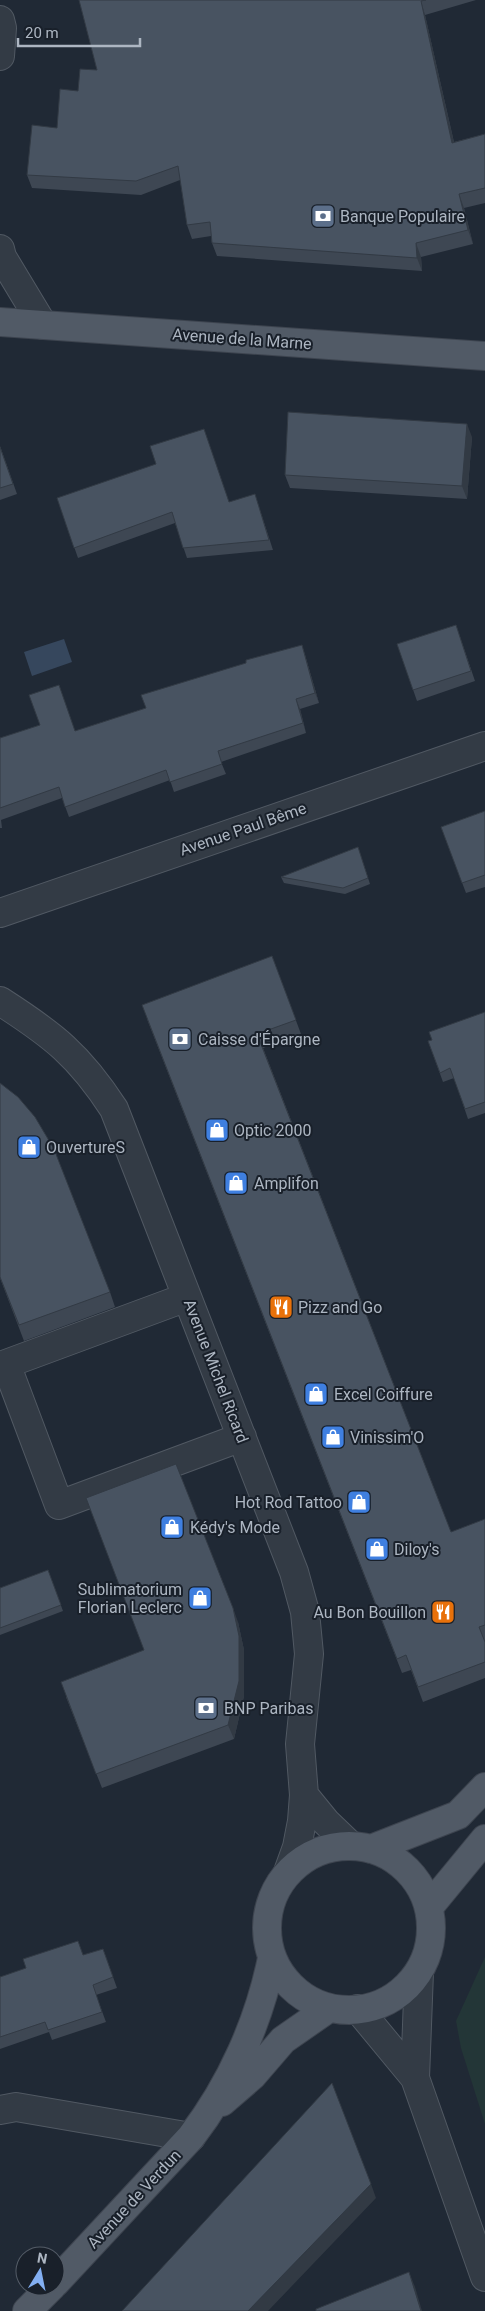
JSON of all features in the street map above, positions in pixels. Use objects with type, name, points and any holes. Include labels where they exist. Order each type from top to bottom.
[{"type":"main road","name":"Avenue de la Marne","points":[[0,322],[485,356]]},
{"type":"main road","points":[[360,1847],[397,1862],[417,1882],[429,1907],[431,1929],[428,1951],[419,1972],[393,1998],[376,2006],[358,2009],[329,2008],[310,2000],[294,1989],[272,1958],[267,1935],[268,1913],[275,1891],[288,1872],[306,1858],[327,1848],[360,1847],[458,1815],[485,1787]]},
{"type":"main road","points":[[429,1907],[485,1839]]},
{"type":"main road","name":"Avenue de Verdun","points":[[65,2272],[191,2137],[209,2113],[236,2064],[254,2024],[266,1987],[272,1958]]},
{"type":"main road","name":"Avenue de Verdun","points":[[209,2113],[252,2076],[284,2040],[329,2008]]},
{"type":"main road","points":[[27,2311],[42,2296]]},
{"type":"street","points":[[0,20],[2,28],[0,56]]},
{"type":"street","points":[[0,249],[2,257],[43,325]]},
{"type":"street","name":"Avenue Paul Bême","points":[[0,913],[485,746]]},
{"type":"street","name":"Avenue Michel Ricard","points":[[0,1001],[47,1031],[74,1055],[95,1079],[114,1108],[294,1572],[305,1612],[309,1654],[300,1744],[304,1795],[299,1839],[288,1872]]},
{"type":"street","points":[[187,1297],[6,1364],[59,1505],[242,1437]]},
{"type":"street","points":[[304,1795],[326,1822],[360,1847]]},
{"type":"street","points":[[415,2078],[419,1972]]},
{"type":"street","points":[[358,2009],[415,2078],[485,2277]]},
{"type":"street","points":[[0,2110],[16,2107],[191,2137]]},
{"type":"shaded area","points":[[485,1957],[485,2124],[461,2048],[456,2021]]},
{"type":"water","points":[[64,639],[72,662],[32,676],[24,652]]},
{"type":"building","points":[[79,0],[426,0],[421,1],[452,143],[485,134],[485,188],[459,194],[468,230],[416,243],[417,258],[212,243],[210,222],[187,225],[178,166],[136,181],[27,175],[32,125],[57,128],[60,89],[78,91],[80,69],[97,70]]},
{"type":"building","points":[[288,412],[467,424],[462,486],[285,475]]},
{"type":"building","points":[[204,429],[229,502],[255,494],[269,540],[183,548],[172,512],[74,548],[57,498],[156,464],[150,446]]},
{"type":"building","points":[[0,447],[13,484],[0,488]]},
{"type":"building","points":[[456,625],[471,671],[413,690],[397,644]]},
{"type":"building","points":[[302,645],[315,693],[296,699],[303,723],[218,751],[222,764],[170,782],[166,770],[65,807],[59,787],[0,808],[0,738],[40,725],[29,695],[59,685],[75,731],[146,708],[141,695],[246,663],[246,660]]},
{"type":"building","points":[[485,811],[485,875],[462,883],[441,827]]},
{"type":"building","points":[[358,847],[368,878],[343,888],[281,877]]},
{"type":"building","points":[[272,956],[296,1020],[257,1034],[451,1532],[485,1519],[485,1625],[479,1627],[485,1642],[485,1662],[418,1687],[406,1655],[397,1659],[142,1005]]},
{"type":"building","points":[[485,1012],[485,1102],[465,1109],[450,1068],[440,1073],[428,1041],[432,1040],[429,1032]]},
{"type":"building","points":[[0,1083],[18,1097],[35,1117],[54,1149],[110,1292],[19,1325],[0,1277]]},
{"type":"building","points":[[176,1464],[233,1608],[239,1636],[239,1681],[228,1725],[96,1774],[61,1682],[144,1650],[86,1498]]},
{"type":"building","points":[[48,1570],[61,1605],[0,1628],[0,1588]]},
{"type":"building","points":[[78,1941],[83,1955],[103,1949],[113,1977],[93,1985],[102,2012],[48,2030],[45,2022],[0,2037],[0,1977],[26,1968],[23,1959]]},
{"type":"building","points":[[332,2083],[371,2184],[248,2311],[122,2311]]},
{"type":"building","points":[[409,2272],[421,2311],[316,2311],[316,2309]]},
{"type":"place","name":"Banque Populaire","points":[[323,216]]},
{"type":"place","name":"Caisse d'Épargne","points":[[180,1039]]},
{"type":"place","name":"Optic 2000","points":[[217,1130]]},
{"type":"place","name":"OuvertureS","points":[[29,1147]]},
{"type":"place","name":"Amplifon","points":[[236,1183]]},
{"type":"place","name":"Pizz and Go","points":[[281,1307]]},
{"type":"place","name":"Excel Coiffure","points":[[316,1394]]},
{"type":"place","name":"Vinissim'O","points":[[333,1437]]},
{"type":"place","name":"Hot Rod Tattoo","points":[[359,1502]]},
{"type":"place","name":"Kédy's Mode","points":[[172,1527]]},
{"type":"place","name":"Diloy's","points":[[377,1549]]},
{"type":"place","name":"Sublimatorium Florian Leclerc","points":[[200,1598]]},
{"type":"place","name":"Au Bon Bouillon","points":[[443,1612]]},
{"type":"place","name":"BNP Paribas","points":[[206,1708]]}]
